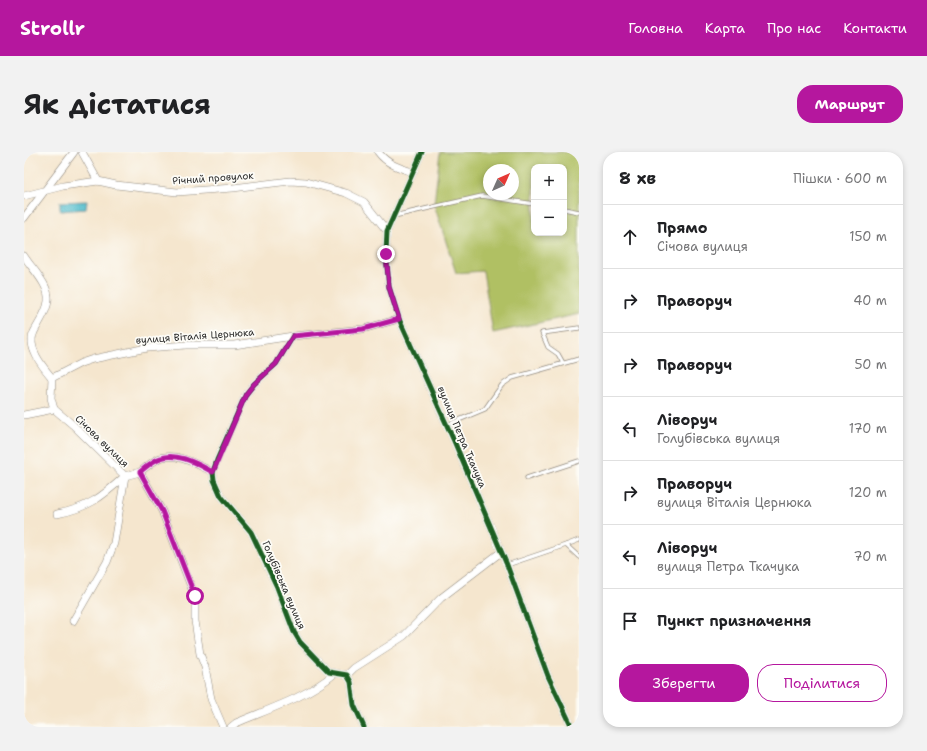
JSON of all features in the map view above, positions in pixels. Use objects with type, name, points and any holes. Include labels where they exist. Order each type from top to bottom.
[{"type":"street","points":[[24,218],[74,152]]},
{"type":"street","points":[[82,152],[98,181]]},
{"type":"street","points":[[378,152],[386,162],[397,168],[413,172]]},
{"type":"street","name":"вулиця Петра Ткачука","points":[[422,152],[387,231],[386,254],[389,287],[399,319],[447,425],[501,552],[548,676],[571,727]]},
{"type":"street","name":"Річний провулок","points":[[24,196],[98,181],[116,185],[177,192],[233,188],[290,181],[306,182],[346,193],[364,202],[387,231]]},
{"type":"street","points":[[24,256],[46,289],[49,301],[39,324],[33,333],[32,340],[37,356],[52,378],[51,398],[54,409],[24,415]]},
{"type":"street","name":"вулиця Віталія Цернюка","points":[[52,378],[81,363],[93,359],[146,348],[199,344],[234,345],[293,336],[363,329],[399,319]]},
{"type":"street","points":[[140,472],[155,460],[168,457],[189,461],[213,472],[246,394],[258,380],[276,364],[293,336]]},
{"type":"street","points":[[24,340],[32,340]]},
{"type":"street","name":"Січова вулиця","points":[[54,409],[125,476],[140,472],[162,511],[195,596],[195,621],[200,654],[205,667],[210,699],[223,727]]},
{"type":"street","name":"Голубівська вулиця","points":[[213,472],[214,480],[221,496],[251,532],[277,587],[294,632],[305,648],[321,665],[334,674]]},
{"type":"street","points":[[57,514],[92,504],[125,476]]},
{"type":"street","points":[[73,621],[107,562],[114,543],[125,476]]},
{"type":"street","points":[[230,727],[236,722],[278,705],[323,684],[334,674],[347,675],[354,668],[404,636],[441,598],[501,552]]},
{"type":"street","points":[[347,675],[351,682],[354,705],[364,727]]},
{"type":"lane","points":[[393,216],[482,196],[531,204]]},
{"type":"lane","points":[[567,210],[579,212]]},
{"type":"lane","points":[[563,364],[558,354],[548,347],[542,332],[579,328]]},
{"type":"lane","points":[[447,425],[485,409],[502,385],[512,378],[579,359]]},
{"type":"lane","points":[[527,478],[579,460]]},
{"type":"lane","points":[[506,565],[579,540]]},
{"type":"lane","points":[[566,545],[579,557]]},
{"type":"green space","points":[[440,152],[579,152],[579,314],[493,333],[483,271],[456,273],[434,204]]},
{"type":"water","points":[[87,201],[86,209],[60,211],[60,202]]},
{"type":"cycle path","points":[[422,152],[387,231],[386,254],[389,287],[399,319],[454,441],[507,565],[548,676],[572,727]]},
{"type":"cycle path","points":[[293,336],[276,364],[254,384],[246,394],[217,460],[213,472],[214,480],[221,496],[251,532],[277,587],[294,632],[300,642],[329,672],[347,675],[351,682],[354,705],[364,727]]},
{"type":"route","points":[[195,596],[162,511],[140,472],[161,457],[176,457],[213,472],[246,394],[254,384],[276,364],[293,336],[363,329],[399,319],[389,287],[386,254]]}]
